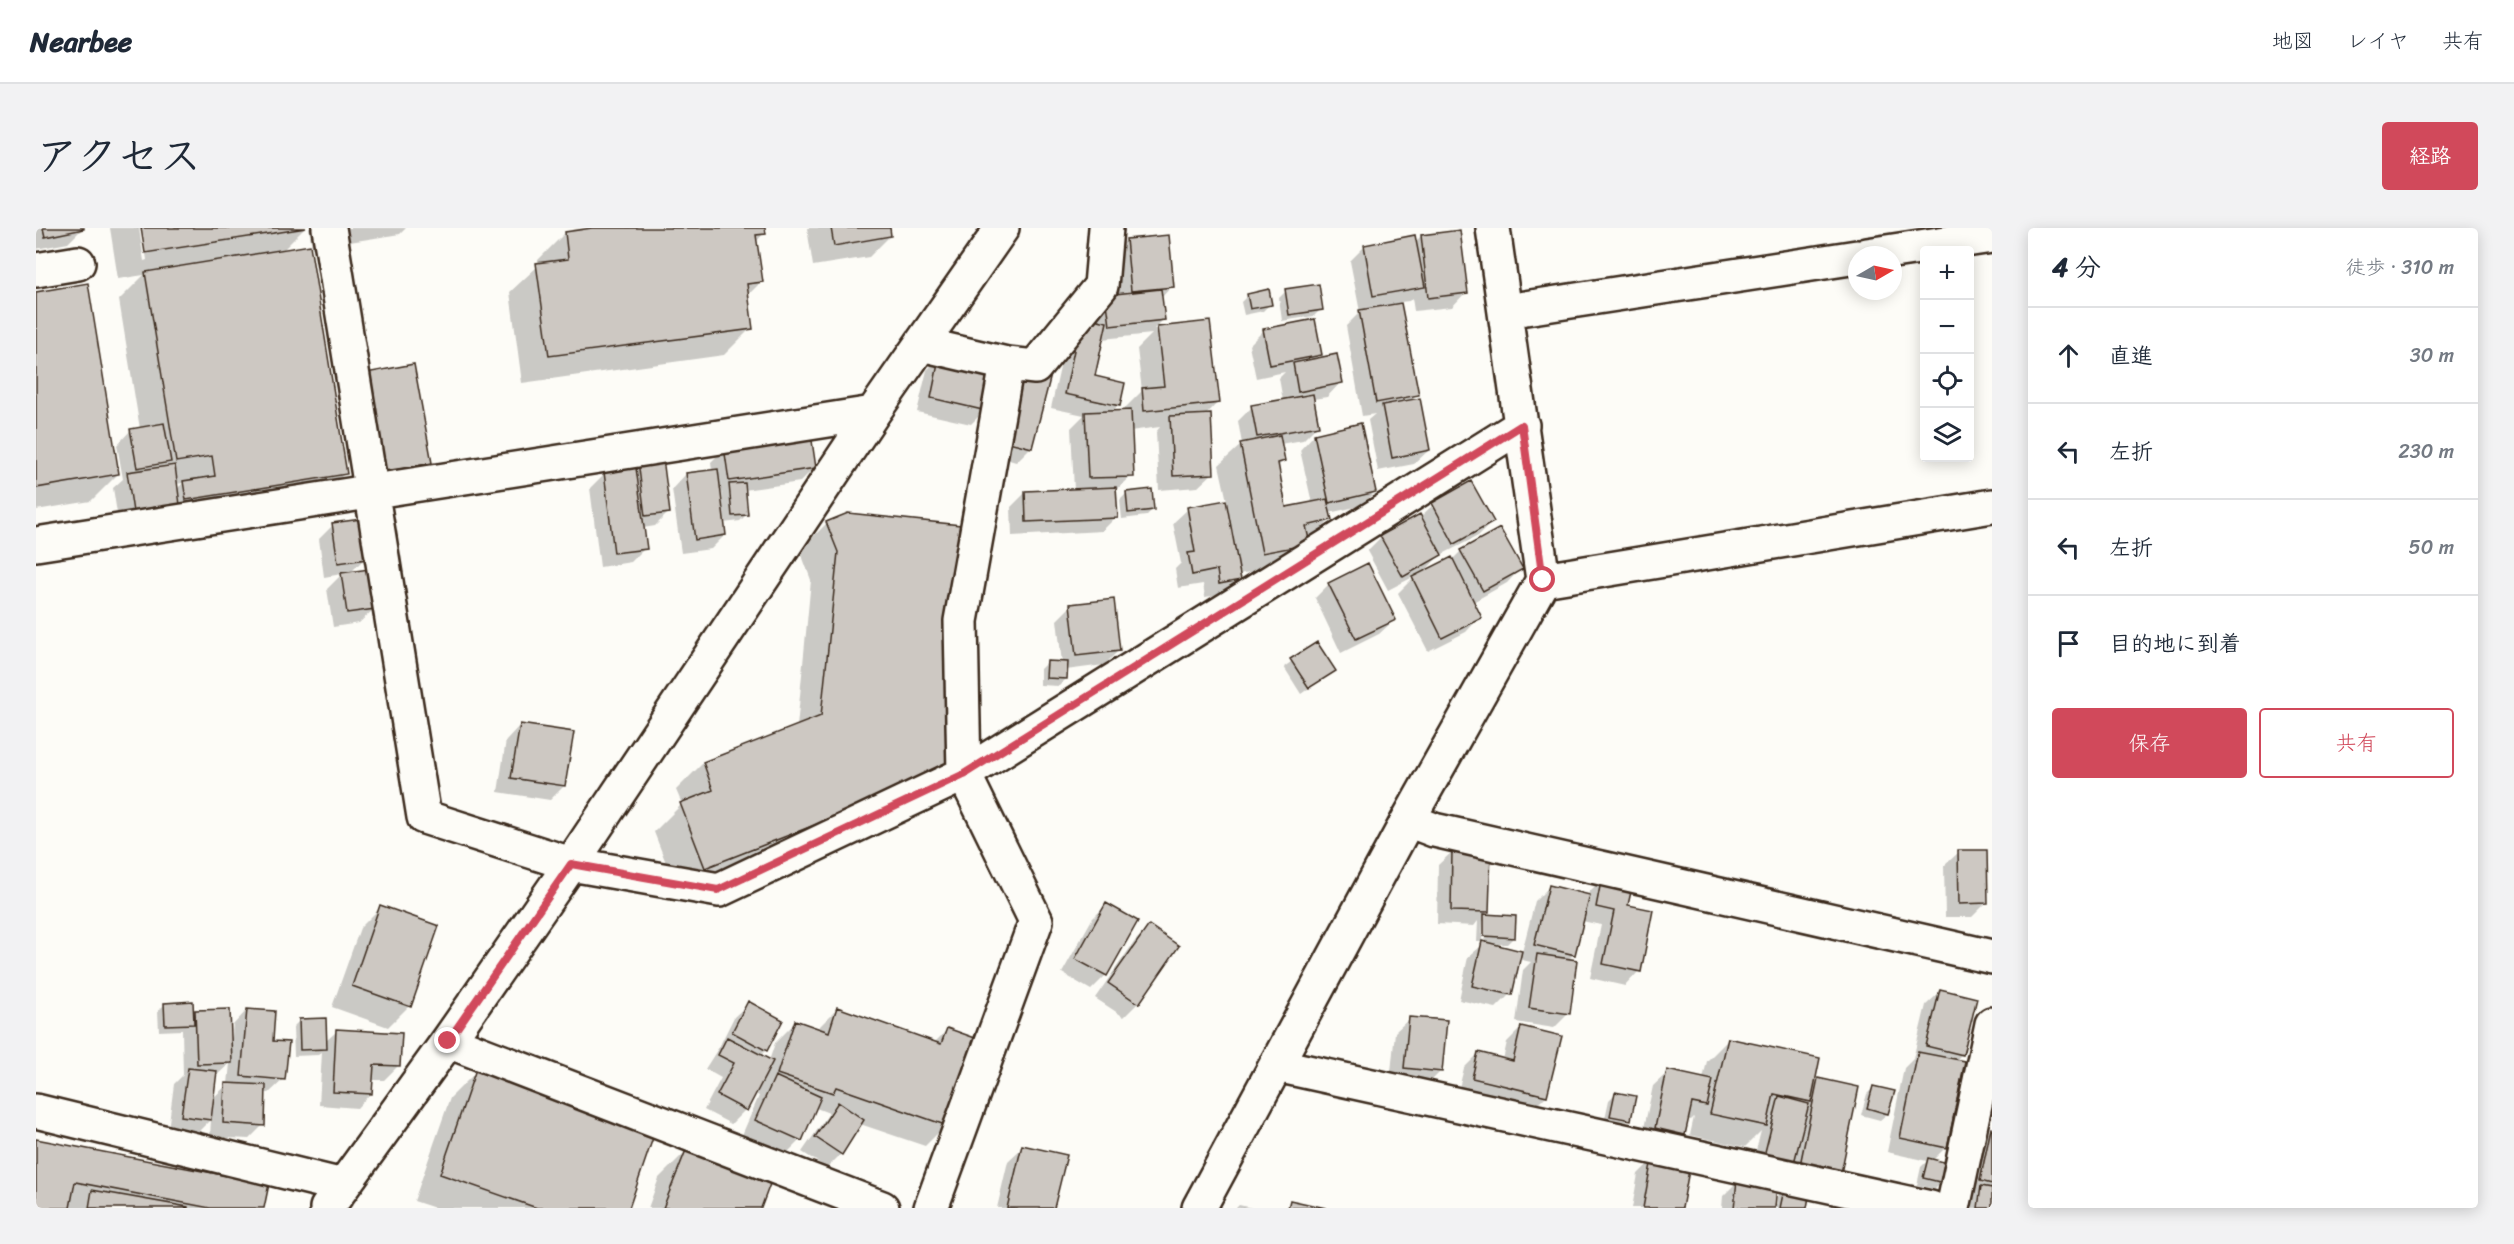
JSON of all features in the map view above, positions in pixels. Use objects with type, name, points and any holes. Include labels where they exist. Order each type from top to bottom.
[{"type":"street","points":[[328,228],[424,817],[571,864],[718,890],[964,774],[1522,425]]},
{"type":"street","points":[[36,1111],[335,1197],[448,1041],[571,864],[873,413],[1002,228]]},
{"type":"street","points":[[921,344],[1007,364],[1035,368],[1101,286],[1106,228]]},
{"type":"street","points":[[1199,1208],[1408,820],[1543,580],[1493,228]]},
{"type":"street","points":[[1902,250],[1992,236]]},
{"type":"street","points":[[1506,310],[1848,257]]},
{"type":"street","points":[[36,270],[78,263]]},
{"type":"street","points":[[931,1208],[1036,921],[964,774],[961,621],[1007,364]]},
{"type":"street","points":[[36,544],[873,413]]},
{"type":"street","points":[[1543,580],[1992,506]]},
{"type":"street","points":[[1408,820],[1434,830],[1992,957]]},
{"type":"street","points":[[1953,1208],[1982,1121],[1992,1024]]},
{"type":"street","points":[[448,1041],[882,1208]]},
{"type":"street","points":[[1276,1065],[1931,1208]]},
{"type":"building","points":[[43,228],[84,228],[84,229],[45,237]]},
{"type":"building","points":[[141,228],[306,228],[145,253]]},
{"type":"building","points":[[592,228],[765,228],[766,234],[756,235],[763,282],[747,284],[753,329],[549,356],[536,263],[568,259],[565,232]]},
{"type":"building","points":[[831,228],[890,228],[891,236],[834,246]]},
{"type":"building","points":[[1460,230],[1468,293],[1428,298],[1421,235]]},
{"type":"building","points":[[1169,235],[1174,287],[1131,291],[1126,239]]},
{"type":"building","points":[[1415,235],[1425,287],[1373,296],[1364,245]]},
{"type":"building","points":[[310,245],[347,474],[186,500],[183,481],[215,476],[212,456],[176,462],[145,272]]},
{"type":"building","points":[[88,283],[119,474],[36,488],[36,292]]},
{"type":"building","points":[[1319,284],[1323,310],[1289,315],[1285,289]]},
{"type":"building","points":[[1161,289],[1165,320],[1110,326],[1106,295]]},
{"type":"building","points":[[1269,289],[1272,305],[1250,309],[1247,294]]},
{"type":"building","points":[[1401,303],[1419,395],[1376,403],[1359,310]]},
{"type":"building","points":[[1081,316],[1107,322],[1095,376],[1125,383],[1120,406],[1065,394]]},
{"type":"building","points":[[1315,319],[1322,355],[1270,365],[1263,329]]},
{"type":"building","points":[[1210,321],[1220,403],[1144,411],[1142,388],[1164,386],[1157,327]]},
{"type":"building","points":[[940,354],[997,368],[987,411],[931,398]]},
{"type":"building","points":[[1337,354],[1343,383],[1298,392],[1293,363]]},
{"type":"building","points":[[414,364],[432,463],[384,472],[366,373]]},
{"type":"building","points":[[1020,367],[1051,375],[1032,448],[1001,440]]},
{"type":"building","points":[[1313,394],[1319,426],[1257,437],[1251,405]]},
{"type":"building","points":[[1420,398],[1430,450],[1392,458],[1382,405]]},
{"type":"building","points":[[1131,410],[1134,477],[1088,478],[1085,412]]},
{"type":"building","points":[[1211,414],[1214,474],[1173,476],[1170,416]]},
{"type":"building","points":[[164,423],[171,462],[137,468],[130,429]]},
{"type":"building","points":[[1361,423],[1376,492],[1329,503],[1314,434]]},
{"type":"building","points":[[811,434],[816,468],[729,481],[724,447]]},
{"type":"building","points":[[1280,435],[1285,461],[1278,463],[1286,507],[1327,499],[1332,520],[1306,526],[1310,544],[1262,553],[1240,443]]},
{"type":"building","points":[[663,458],[670,513],[645,516],[638,461]]},
{"type":"building","points":[[175,465],[180,505],[133,512],[127,472]]},
{"type":"building","points":[[636,468],[647,549],[614,553],[604,472]]},
{"type":"building","points":[[718,469],[726,535],[695,540],[686,473]]},
{"type":"building","points":[[1471,481],[1494,522],[1454,544],[1432,503]]},
{"type":"building","points":[[745,483],[748,515],[732,516],[729,484]]},
{"type":"building","points":[[1116,487],[1118,518],[1026,522],[1025,491]]},
{"type":"building","points":[[1152,489],[1154,510],[1128,513],[1126,492]]},
{"type":"building","points":[[1226,500],[1241,580],[1219,584],[1217,570],[1192,575],[1188,553],[1195,552],[1187,507]]},
{"type":"building","points":[[848,513],[970,526],[945,774],[705,868],[680,803],[713,790],[703,762],[821,716],[838,552],[826,522]]},
{"type":"building","points":[[1420,514],[1442,555],[1403,577],[1380,536]]},
{"type":"building","points":[[361,519],[367,559],[338,563],[332,523]]},
{"type":"building","points":[[1500,528],[1523,569],[1483,591],[1460,550]]},
{"type":"building","points":[[1452,557],[1482,618],[1442,638],[1412,577]]},
{"type":"building","points":[[1368,563],[1396,620],[1356,639],[1328,583]]},
{"type":"building","points":[[369,569],[375,609],[347,613],[341,573]]},
{"type":"building","points":[[1114,599],[1120,651],[1076,656],[1070,604]]},
{"type":"building","points":[[1317,642],[1336,671],[1309,688],[1290,659]]},
{"type":"building","points":[[1047,661],[1068,662],[1067,679],[1046,678]]},
{"type":"building","points":[[520,724],[574,732],[565,786],[511,778]]},
{"type":"building","points":[[1452,849],[1491,851],[1489,912],[1451,911]]},
{"type":"building","points":[[1958,850],[1987,850],[1988,903],[1959,904]]},
{"type":"building","points":[[1602,876],[1633,883],[1628,905],[1653,910],[1641,972],[1603,964],[1614,911],[1596,907]]},
{"type":"building","points":[[1549,885],[1590,895],[1575,955],[1534,945]]},
{"type":"building","points":[[1106,903],[1138,921],[1107,976],[1075,959]]},
{"type":"building","points":[[380,905],[439,926],[411,1007],[352,986]]},
{"type":"building","points":[[1484,914],[1516,916],[1515,938],[1484,936]]},
{"type":"building","points":[[1149,925],[1179,946],[1139,1004],[1108,983]]},
{"type":"building","points":[[1482,941],[1522,951],[1512,995],[1472,986]]},
{"type":"building","points":[[1537,954],[1577,960],[1570,1014],[1529,1008]]},
{"type":"building","points":[[1940,989],[1977,998],[1963,1055],[1926,1046]]},
{"type":"building","points":[[193,1001],[194,1024],[165,1025],[164,1003]]},
{"type":"building","points":[[748,1001],[783,1020],[767,1051],[732,1032]]},
{"type":"building","points":[[837,1007],[941,1044],[947,1028],[978,1039],[948,1126],[836,1087],[833,1093],[777,1074],[795,1020],[829,1032]]},
{"type":"building","points":[[230,1009],[232,1063],[197,1064],[195,1010]]},
{"type":"building","points":[[247,1009],[275,1011],[273,1041],[289,1042],[285,1080],[241,1076]]},
{"type":"building","points":[[1409,1017],[1447,1020],[1442,1072],[1404,1068]]},
{"type":"building","points":[[326,1018],[327,1049],[300,1050],[299,1019]]},
{"type":"building","points":[[1521,1026],[1562,1036],[1547,1096],[1472,1078],[1478,1052],[1513,1061]]},
{"type":"building","points":[[336,1029],[402,1033],[400,1066],[374,1065],[372,1094],[333,1092]]},
{"type":"building","points":[[727,1037],[773,1061],[747,1111],[717,1095],[734,1063],[718,1055]]},
{"type":"building","points":[[1728,1038],[1820,1058],[1811,1102],[1774,1094],[1767,1126],[1710,1114]]},
{"type":"building","points":[[1918,1052],[1965,1061],[1947,1148],[1900,1138]]},
{"type":"building","points":[[188,1068],[217,1071],[211,1120],[181,1116]]},
{"type":"building","points":[[476,1069],[655,1132],[629,1208],[537,1208],[440,1174]]},
{"type":"building","points":[[1667,1070],[1713,1080],[1707,1106],[1692,1103],[1685,1135],[1655,1128]]},
{"type":"building","points":[[775,1076],[821,1097],[802,1141],[755,1120]]},
{"type":"building","points":[[1818,1078],[1859,1087],[1841,1173],[1800,1165]]},
{"type":"building","points":[[225,1083],[266,1085],[265,1126],[223,1123]]},
{"type":"building","points":[[1873,1086],[1895,1091],[1888,1114],[1867,1108]]},
{"type":"building","points":[[1615,1092],[1636,1096],[1631,1120],[1610,1116]]},
{"type":"building","points":[[1779,1096],[1809,1104],[1794,1163],[1764,1156]]},
{"type":"building","points":[[838,1102],[864,1120],[842,1155],[815,1137]]},
{"type":"building","points":[[1992,1128],[1992,1184],[1980,1181]]},
{"type":"building","points":[[36,1139],[269,1184],[264,1208],[210,1208],[75,1182],[70,1208],[36,1208]]},
{"type":"building","points":[[1022,1145],[1067,1155],[1054,1208],[1007,1208]]},
{"type":"building","points":[[686,1150],[770,1184],[761,1208],[663,1208]]},
{"type":"building","points":[[1652,1158],[1690,1165],[1682,1208],[1643,1208]]},
{"type":"building","points":[[1928,1158],[1948,1163],[1944,1183],[1923,1178]]},
{"type":"building","points":[[1737,1180],[1777,1184],[1775,1208],[1734,1208]]},
{"type":"building","points":[[1785,1185],[1810,1191],[1807,1208],[1780,1208]]},
{"type":"building","points":[[1981,1186],[1992,1188],[1992,1208],[1978,1208]]},
{"type":"building","points":[[92,1190],[188,1207],[188,1208],[89,1208]]},
{"type":"building","points":[[1290,1200],[1326,1208],[1288,1208]]},
{"type":"route","points":[[448,1041],[571,864],[718,890],[964,774],[1522,425],[1543,580]]}]
